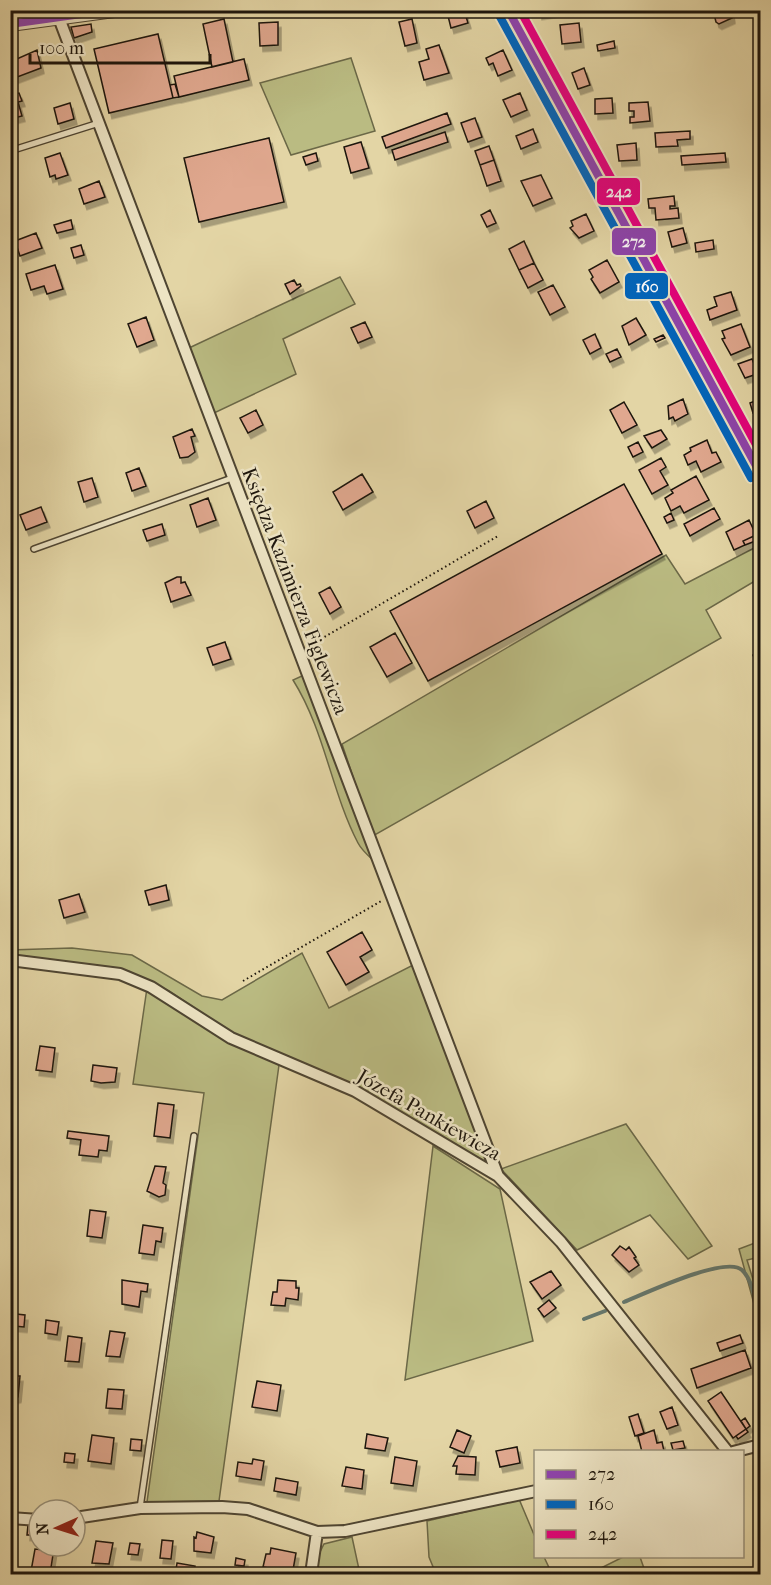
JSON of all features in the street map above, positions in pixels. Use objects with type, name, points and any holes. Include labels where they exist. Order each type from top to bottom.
[{"type":"street","points":[[10,24],[114,10]]},
{"type":"street","points":[[507,10],[760,473]]},
{"type":"street","name":"Księdza Kazimierza Figlewicza","points":[[59,18],[498,1176]]},
{"type":"street","points":[[10,967],[11,960]]},
{"type":"street","name":"Józefa Pankiewicza","points":[[11,960],[120,974],[151,987],[231,1038],[355,1090],[498,1176],[561,1242],[726,1450]]},
{"type":"street","points":[[741,1450],[760,1445]]},
{"type":"street","points":[[87,1516],[140,1508],[248,1509],[317,1532],[345,1531],[534,1491]]},
{"type":"street","points":[[10,1518],[27,1519]]},
{"type":"street","points":[[311,1575],[317,1532]]},
{"type":"lane","points":[[10,150],[99,123]]},
{"type":"lane","points":[[34,549],[232,478]]},
{"type":"lane","points":[[140,1508],[194,1136]]},
{"type":"path","points":[[299,651],[498,536]]},
{"type":"path","points":[[243,981],[392,894]]},
{"type":"green space","points":[[351,58],[375,131],[291,155],[260,83]]},
{"type":"green space","points":[[340,277],[355,304],[283,339],[296,374],[212,414],[189,348]]},
{"type":"green space","points":[[760,545],[760,578],[706,610],[721,638],[373,836],[342,744],[666,555],[685,584]]},
{"type":"green space","points":[[304,675],[377,864],[364,852],[349,823],[321,740],[293,680]]},
{"type":"green space","points":[[72,948],[132,955],[202,996],[222,1000],[302,953],[329,1008],[415,964],[491,1166],[377,1098],[232,1033],[169,991],[128,971],[11,956],[10,950]]},
{"type":"green space","points":[[147,988],[230,1040],[279,1065],[219,1501],[147,1502],[204,1093],[133,1084]]},
{"type":"green space","points":[[626,1124],[712,1246],[688,1259],[650,1215],[577,1250],[501,1169]]},
{"type":"green space","points":[[433,1146],[500,1189],[533,1341],[405,1380]]},
{"type":"green space","points":[[760,1241],[760,1257],[747,1260],[760,1302],[760,1326],[739,1249]]},
{"type":"green space","points":[[519,1499],[534,1535],[534,1558],[544,1558],[552,1574],[436,1574],[429,1557],[427,1521]]},
{"type":"green space","points":[[352,1537],[360,1574],[315,1574],[317,1558],[324,1544]]},
{"type":"green space","points":[[621,1558],[640,1558],[646,1574],[589,1574]]},
{"type":"building","points":[[756,9],[760,13],[756,17],[752,13]]},
{"type":"building","points":[[464,10],[468,23],[451,28],[447,12]]},
{"type":"building","points":[[539,10],[557,10],[557,11],[539,14]]},
{"type":"building","points":[[713,10],[731,10],[732,18],[719,24],[716,22]]},
{"type":"building","points":[[224,19],[233,62],[212,67],[203,24]]},
{"type":"building","points":[[412,19],[417,43],[405,46],[399,22]]},
{"type":"building","points":[[278,22],[278,45],[260,46],[259,23]]},
{"type":"building","points":[[579,23],[581,42],[562,44],[560,25]]},
{"type":"building","points":[[91,24],[92,32],[74,38],[71,27]]},
{"type":"building","points":[[158,34],[173,98],[109,113],[94,49]]},
{"type":"building","points":[[614,41],[615,48],[598,51],[597,45]]},
{"type":"building","points":[[439,45],[449,73],[424,80],[419,62],[429,59],[426,49]]},
{"type":"building","points":[[37,50],[41,68],[12,79],[10,62]]},
{"type":"building","points":[[503,50],[512,70],[498,76],[493,63],[489,65],[486,58]]},
{"type":"building","points":[[244,59],[249,80],[179,97],[174,76]]},
{"type":"building","points":[[584,68],[590,85],[578,89],[572,73]]},
{"type":"building","points":[[175,84],[179,97],[173,98],[170,85]]},
{"type":"building","points":[[19,93],[22,101],[18,102],[22,116],[10,119],[10,95]]},
{"type":"building","points":[[520,93],[527,110],[511,117],[503,100]]},
{"type":"building","points":[[612,98],[613,113],[595,114],[595,99]]},
{"type":"building","points":[[648,102],[650,121],[630,123],[630,117],[634,117],[634,111],[629,111],[629,103]]},
{"type":"building","points":[[70,103],[74,119],[58,124],[54,108]]},
{"type":"building","points":[[447,113],[451,124],[386,148],[382,137]]},
{"type":"building","points":[[475,118],[482,137],[468,142],[461,123]]},
{"type":"building","points":[[533,129],[538,142],[521,149],[516,136]]},
{"type":"building","points":[[690,131],[690,139],[677,140],[678,146],[656,147],[655,133]]},
{"type":"building","points":[[445,132],[448,142],[395,160],[392,150]]},
{"type":"building","points":[[269,138],[284,202],[199,222],[184,158]]},
{"type":"building","points":[[361,142],[369,168],[351,173],[344,147]]},
{"type":"building","points":[[636,143],[637,160],[619,161],[617,145]]},
{"type":"building","points":[[489,146],[494,160],[480,165],[475,151]]},
{"type":"building","points":[[60,153],[68,175],[56,179],[55,175],[50,177],[45,158]]},
{"type":"building","points":[[316,153],[318,161],[306,165],[303,157]]},
{"type":"building","points":[[725,153],[726,162],[682,165],[681,156]]},
{"type":"building","points":[[494,160],[501,181],[487,186],[480,165]]},
{"type":"building","points":[[541,175],[552,198],[533,206],[521,181]]},
{"type":"building","points":[[99,181],[105,197],[84,204],[79,189]]},
{"type":"building","points":[[674,196],[675,206],[670,206],[670,209],[678,208],[679,218],[656,220],[655,208],[649,208],[648,199]]},
{"type":"building","points":[[490,210],[496,223],[487,227],[481,215]]},
{"type":"building","points":[[586,214],[594,231],[579,238],[570,228],[573,226],[571,221]]},
{"type":"building","points":[[71,220],[73,229],[57,233],[54,225]]},
{"type":"building","points":[[683,228],[687,243],[672,247],[668,232]]},
{"type":"building","points":[[36,233],[42,248],[20,256],[15,241]]},
{"type":"building","points":[[713,240],[714,249],[696,252],[695,243]]},
{"type":"building","points":[[524,241],[534,263],[519,270],[509,249]]},
{"type":"building","points":[[81,245],[84,255],[74,258],[71,248]]},
{"type":"building","points":[[607,260],[619,282],[600,293],[591,279],[593,277],[589,270]]},
{"type":"building","points":[[534,263],[543,280],[528,288],[519,270]]},
{"type":"building","points":[[55,265],[63,289],[47,294],[44,286],[31,290],[26,274]]},
{"type":"building","points":[[294,280],[297,285],[301,286],[290,294],[285,284]]},
{"type":"building","points":[[553,285],[565,307],[550,315],[538,292]]},
{"type":"building","points":[[731,292],[737,310],[710,320],[707,310],[717,306],[714,297]]},
{"type":"building","points":[[146,317],[154,340],[137,347],[128,324]]},
{"type":"building","points":[[636,318],[646,335],[629,345],[622,326]]},
{"type":"building","points":[[365,322],[372,337],[358,343],[351,328]]},
{"type":"building","points":[[741,324],[750,347],[731,355],[722,339],[725,338],[722,331]]},
{"type":"building","points":[[595,334],[601,348],[590,354],[583,340]]},
{"type":"building","points":[[663,335],[665,338],[656,342],[654,339]]},
{"type":"building","points":[[617,349],[621,357],[610,362],[606,354]]},
{"type":"building","points":[[752,359],[755,366],[759,365],[760,373],[745,378],[738,364]]},
{"type":"building","points":[[683,399],[688,414],[675,421],[673,417],[669,419],[668,406]]},
{"type":"building","points":[[760,399],[760,411],[753,413],[750,403]]},
{"type":"building","points":[[624,402],[637,425],[622,433],[610,410]]},
{"type":"building","points":[[256,410],[263,425],[248,433],[240,418]]},
{"type":"building","points":[[192,429],[195,436],[191,437],[195,452],[188,457],[180,458],[173,437]]},
{"type":"building","points":[[661,430],[667,439],[652,448],[644,436]]},
{"type":"building","points":[[707,440],[712,453],[716,452],[721,462],[701,472],[696,461],[688,465],[684,455],[691,451],[690,448]]},
{"type":"building","points":[[638,442],[643,452],[633,457],[628,447]]},
{"type":"building","points":[[661,458],[666,467],[660,471],[668,485],[652,494],[639,470]]},
{"type":"building","points":[[139,468],[146,486],[132,491],[126,473]]},
{"type":"building","points":[[362,474],[373,492],[343,510],[333,492]]},
{"type":"building","points":[[696,476],[709,500],[684,513],[680,506],[671,511],[665,498],[673,493],[671,490]]},
{"type":"building","points":[[92,478],[98,497],[84,502],[78,482]]},
{"type":"building","points":[[624,484],[662,554],[428,681],[390,611]]},
{"type":"building","points":[[208,498],[216,520],[197,527],[190,505]]},
{"type":"building","points":[[486,501],[494,518],[475,528],[467,511]]},
{"type":"building","points":[[41,507],[47,522],[26,530],[20,515]]},
{"type":"building","points":[[714,508],[720,519],[690,536],[684,524]]},
{"type":"building","points":[[671,513],[674,520],[667,523],[664,517]]},
{"type":"building","points":[[749,520],[756,535],[743,541],[745,545],[734,550],[726,532]]},
{"type":"building","points":[[162,524],[165,535],[147,541],[143,530]]},
{"type":"building","points":[[756,535],[758,540],[745,545],[743,541]]},
{"type":"building","points":[[181,577],[181,583],[185,582],[191,595],[171,602],[165,583]]},
{"type":"building","points":[[330,587],[341,607],[330,614],[319,593]]},
{"type":"building","points":[[395,633],[412,663],[387,677],[370,647]]},
{"type":"building","points":[[225,642],[231,659],[213,665],[207,648]]},
{"type":"building","points":[[760,651],[760,659],[756,662],[753,655]]},
{"type":"building","points":[[166,885],[169,900],[149,905],[145,891]]},
{"type":"building","points":[[79,894],[85,912],[64,918],[59,900]]},
{"type":"building","points":[[362,932],[372,950],[360,957],[369,972],[346,985],[327,952]]},
{"type":"building","points":[[760,980],[760,998],[754,982]]},
{"type":"building","points":[[40,1046],[55,1048],[52,1072],[36,1070]]},
{"type":"building","points":[[93,1065],[117,1068],[115,1082],[91,1081]]},
{"type":"building","points":[[158,1103],[174,1105],[170,1138],[154,1136]]},
{"type":"building","points":[[68,1131],[109,1136],[107,1151],[99,1150],[98,1157],[79,1155],[81,1140],[67,1138]]},
{"type":"building","points":[[155,1166],[166,1167],[163,1183],[166,1185],[165,1195],[159,1197],[147,1191]]},
{"type":"building","points":[[90,1210],[106,1212],[102,1238],[87,1236]]},
{"type":"building","points":[[143,1225],[163,1228],[161,1242],[156,1241],[154,1255],[139,1253]]},
{"type":"building","points":[[620,1246],[626,1250],[629,1247],[639,1265],[629,1272],[612,1255]]},
{"type":"building","points":[[551,1271],[561,1285],[542,1299],[530,1282]]},
{"type":"building","points":[[122,1280],[148,1284],[147,1292],[141,1291],[139,1307],[122,1304]]},
{"type":"building","points":[[278,1280],[296,1281],[296,1288],[299,1288],[298,1300],[286,1298],[285,1306],[271,1305],[273,1292],[277,1292]]},
{"type":"building","points":[[549,1300],[556,1308],[544,1317],[538,1309]]},
{"type":"building","points":[[16,1314],[25,1315],[24,1327],[14,1326]]},
{"type":"building","points":[[46,1320],[59,1322],[57,1335],[45,1333]]},
{"type":"building","points":[[110,1331],[125,1333],[120,1357],[106,1356]]},
{"type":"building","points":[[740,1335],[743,1343],[720,1351],[717,1343]]},
{"type":"building","points":[[68,1336],[82,1338],[79,1362],[65,1361]]},
{"type":"building","points":[[745,1350],[751,1368],[697,1388],[691,1369]]},
{"type":"building","points":[[10,1369],[15,1370],[15,1376],[20,1376],[18,1397],[12,1399]]},
{"type":"building","points":[[257,1381],[281,1385],[277,1411],[252,1407]]},
{"type":"building","points":[[108,1389],[124,1390],[122,1409],[106,1408]]},
{"type":"building","points":[[721,1392],[746,1429],[733,1438],[708,1401]]},
{"type":"building","points":[[672,1407],[678,1425],[667,1429],[660,1412]]},
{"type":"building","points":[[638,1414],[644,1433],[635,1436],[629,1417]]},
{"type":"building","points":[[745,1418],[750,1426],[746,1429],[741,1421]]},
{"type":"building","points":[[746,1429],[748,1432],[738,1439],[736,1436]]},
{"type":"building","points":[[457,1430],[471,1436],[464,1453],[450,1447]]},
{"type":"building","points":[[654,1430],[657,1443],[662,1442],[664,1450],[642,1450],[638,1436]]},
{"type":"building","points":[[367,1434],[388,1438],[385,1451],[365,1448]]},
{"type":"building","points":[[92,1435],[114,1438],[111,1464],[88,1461]]},
{"type":"building","points":[[131,1439],[142,1440],[141,1451],[130,1450]]},
{"type":"building","points":[[683,1441],[685,1448],[673,1450],[671,1443]]},
{"type":"building","points":[[517,1447],[520,1463],[500,1467],[496,1451]]},
{"type":"building","points":[[65,1453],[75,1454],[74,1463],[64,1462]]},
{"type":"building","points":[[458,1456],[476,1457],[475,1475],[456,1474],[457,1466],[453,1466]]},
{"type":"building","points":[[395,1457],[417,1461],[413,1486],[391,1483]]},
{"type":"building","points":[[253,1459],[264,1461],[261,1480],[236,1476],[238,1462],[252,1464]]},
{"type":"building","points":[[346,1467],[364,1470],[362,1489],[342,1486]]},
{"type":"building","points":[[276,1478],[298,1482],[296,1495],[274,1491]]},
{"type":"building","points":[[197,1532],[214,1537],[211,1553],[194,1551],[194,1537],[196,1538]]},
{"type":"building","points":[[162,1540],[173,1541],[171,1559],[160,1558]]},
{"type":"building","points":[[96,1541],[113,1543],[109,1564],[92,1563]]},
{"type":"building","points":[[130,1543],[140,1544],[138,1555],[128,1554]]},
{"type":"building","points":[[271,1548],[296,1553],[293,1570],[263,1567],[266,1554],[270,1554]]},
{"type":"building","points":[[33,1558],[52,1558],[50,1574],[31,1571]]},
{"type":"building","points":[[236,1558],[245,1560],[244,1566],[235,1565]]},
{"type":"building","points":[[177,1563],[195,1566],[194,1573],[176,1570]]},
{"type":"waterway","points":[[624,1302],[684,1277],[703,1271],[733,1267],[742,1270],[749,1281],[760,1322]]},
{"type":"waterway","points":[[584,1319],[605,1311]]},
{"type":"transit line","name":"272","points":[[10,24],[110,10]]},
{"type":"transit line","name":"272","points":[[508,10],[760,473]]},
{"type":"transit line","name":"242","points":[[520,10],[760,452]]},
{"type":"transit line","name":"160","points":[[499,15],[751,478]]}]
